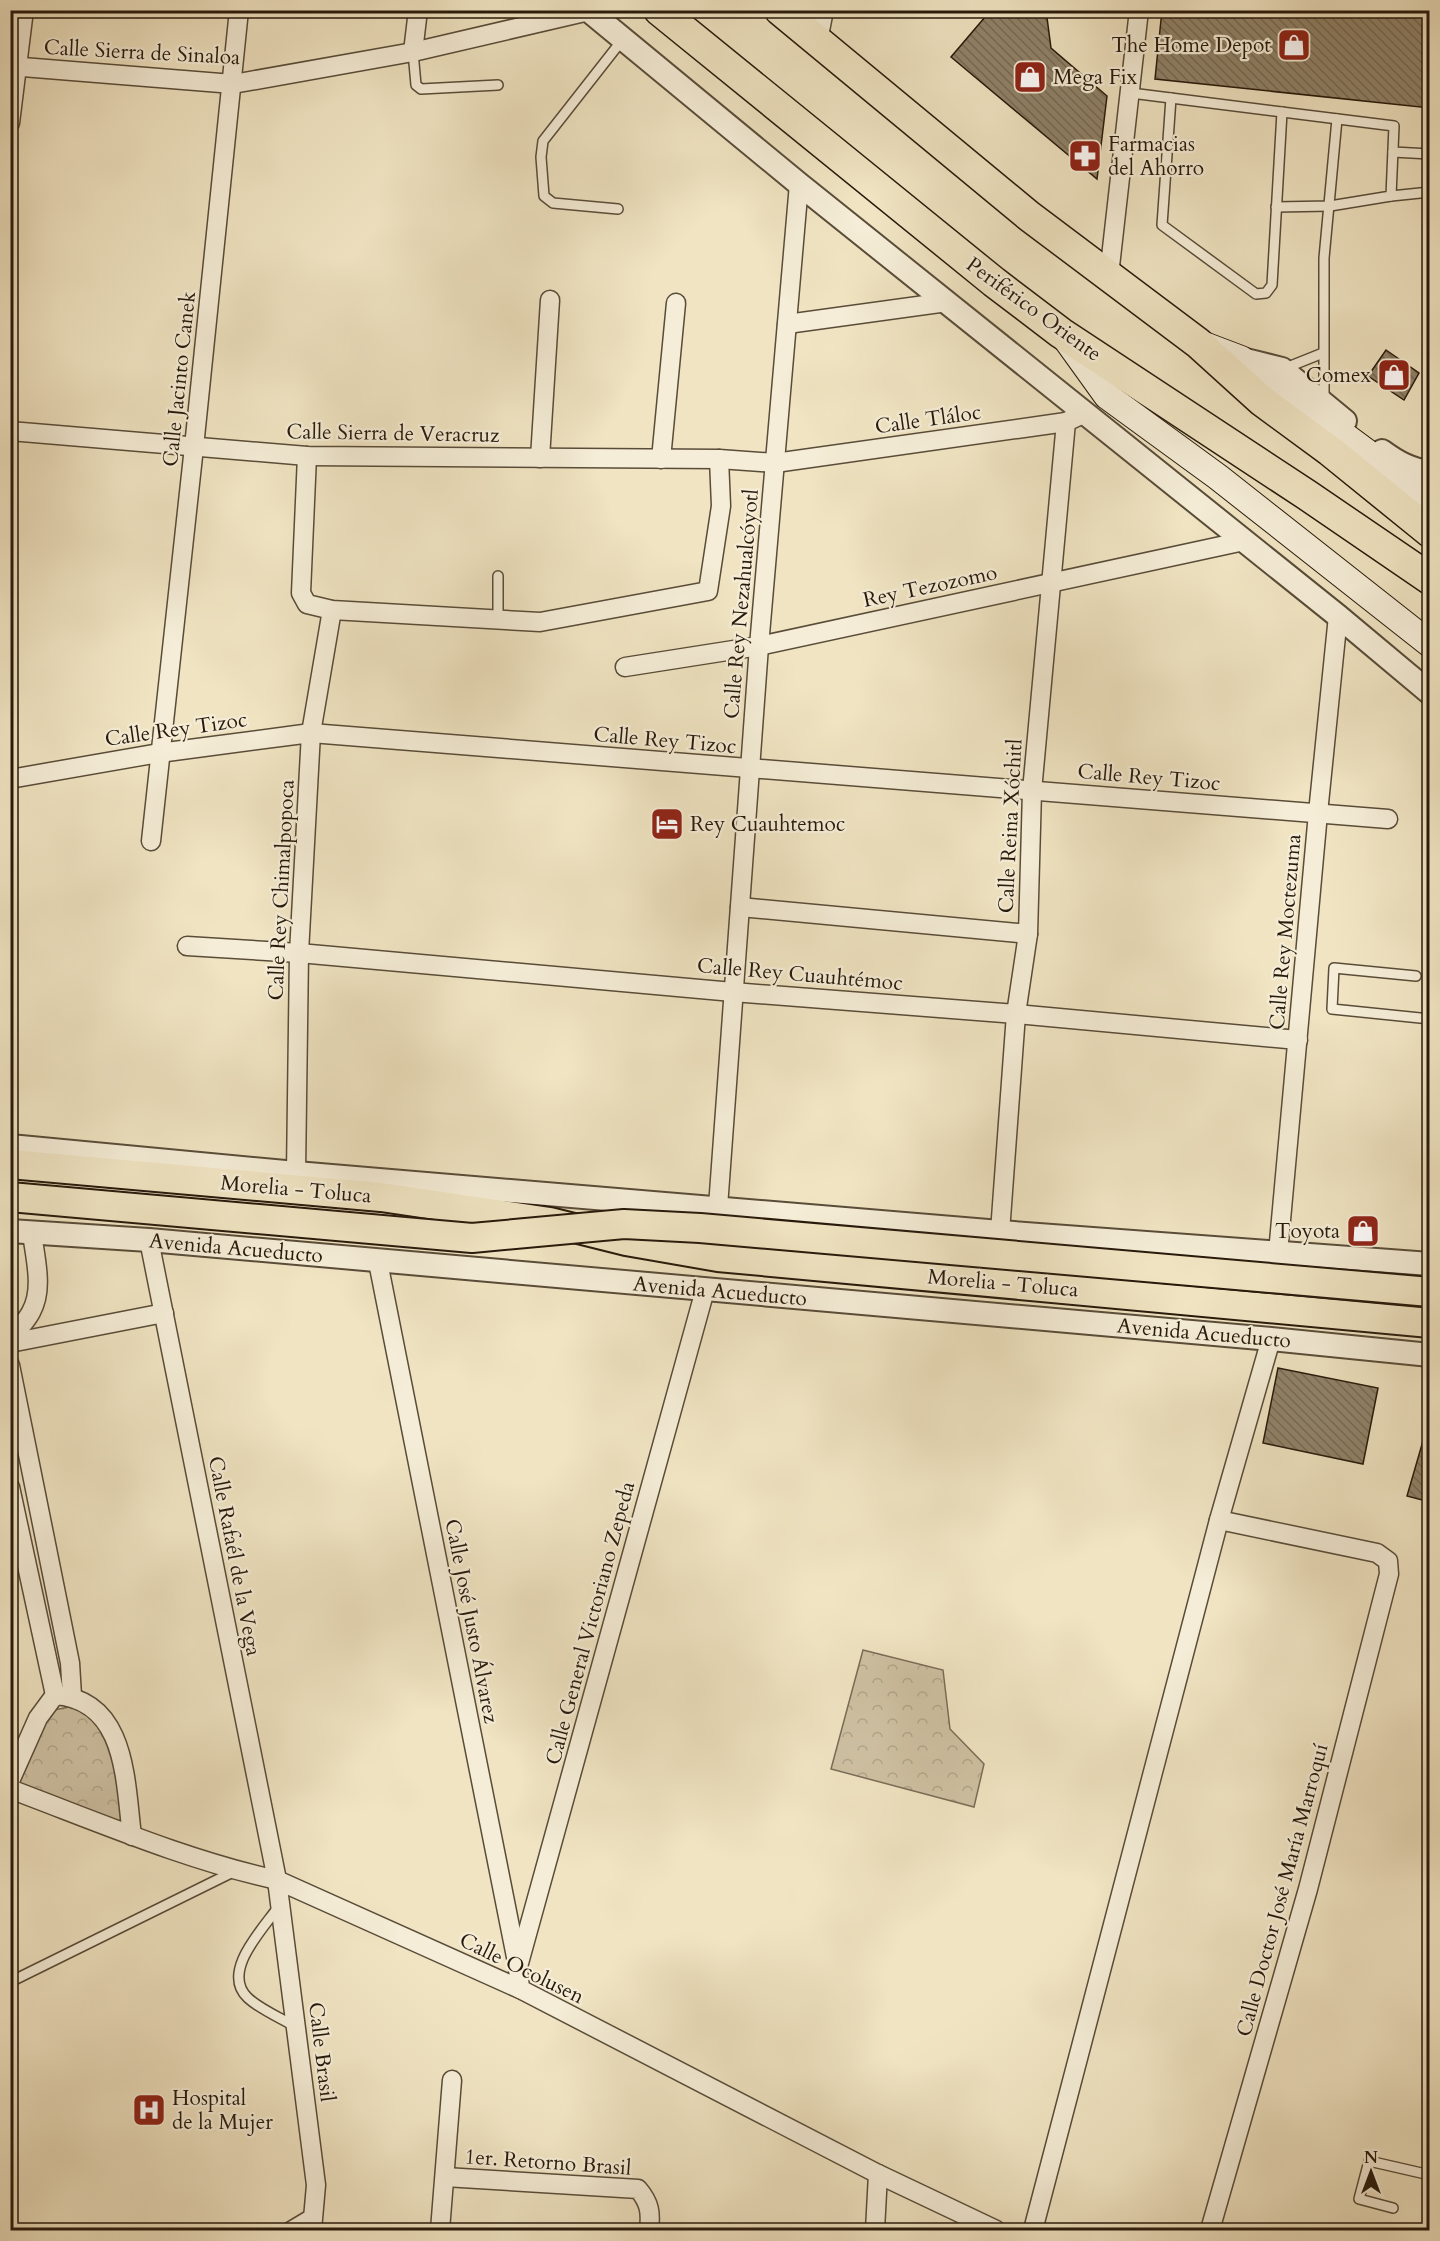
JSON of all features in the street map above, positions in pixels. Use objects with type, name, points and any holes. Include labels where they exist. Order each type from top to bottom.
[{"type":"highway","name":"Periférico Oriente","points":[[659,10],[994,282],[1061,333],[1430,579]]},
{"type":"highway","points":[[780,10],[1029,216],[1198,343],[1262,401],[1330,451],[1430,532]]},
{"type":"main road","points":[[1061,333],[1107,396],[1218,477],[1430,644]]},
{"type":"main road","points":[[1198,343],[1241,359],[1430,499]]},
{"type":"main road","name":"Morelia - Toluca","points":[[10,1164],[381,1197],[550,1222],[626,1241],[718,1257],[1430,1323]]},
{"type":"main road","name":"Morelia - Toluca","points":[[10,1197],[472,1238],[624,1224],[700,1228],[1430,1292]]},
{"type":"street","points":[[10,123],[14,67],[24,10]]},
{"type":"street","name":"Calle Jacinto Canek","points":[[151,841],[233,84],[239,10]]},
{"type":"street","points":[[413,52],[418,10]]},
{"type":"street","points":[[818,42],[824,10]]},
{"type":"street","points":[[588,11],[947,303],[1075,418],[1145,462],[1338,616],[1430,693]]},
{"type":"street","name":"Calle Sierra de Sinaloa","points":[[14,67],[233,84],[413,52],[588,11]]},
{"type":"street","points":[[1109,275],[1131,93],[1137,12]]},
{"type":"street","name":"Calle Rey Nezahualcóyotl","points":[[718,1207],[759,646],[799,184]]},
{"type":"street","points":[[540,458],[550,300]]},
{"type":"street","points":[[661,459],[676,303]]},
{"type":"street","points":[[787,324],[947,303]]},
{"type":"street","points":[[1241,359],[1282,369],[1394,461],[1417,470],[1430,472]]},
{"type":"street","points":[[1107,396],[1145,462]]},
{"type":"street","name":"Calle Tláloc","points":[[775,463],[1075,418]]},
{"type":"street","name":"Calle Reina Xóchitl","points":[[1000,1232],[1016,1014],[1028,934],[1032,791],[1051,583],[1075,418]]},
{"type":"street","name":"Calle Sierra de Veracruz","points":[[10,431],[308,456],[718,459],[775,463]]},
{"type":"street","points":[[308,456],[301,593],[307,604],[332,610],[540,622],[708,591],[721,506],[718,459]]},
{"type":"street","name":"Rey Tezozomo","points":[[625,667],[759,646],[1244,541]]},
{"type":"street","name":"Calle Rey Chimalpopoca","points":[[296,1173],[298,953],[311,733],[332,610]]},
{"type":"street","name":"Calle Rey Moctezuma","points":[[1278,1253],[1338,616]]},
{"type":"street","name":"Calle Rey Tizoc","points":[[10,779],[159,753],[311,733],[750,770],[1388,819]]},
{"type":"street","points":[[740,907],[1028,934]]},
{"type":"street","name":"Calle Rey Cuauhtémoc","points":[[187,946],[298,953],[1298,1040]]},
{"type":"street","points":[[10,1146],[296,1173],[1000,1232],[1430,1264]]},
{"type":"street","points":[[10,1341],[31,1313],[36,1299],[38,1276],[21,1232]]},
{"type":"street","name":"Avenida Acueducto","points":[[21,1232],[149,1240],[1430,1355]]},
{"type":"street","name":"Calle Rafaél de la Vega","points":[[149,1240],[277,1880]]},
{"type":"street","name":"Calle José Justo Álvarez","points":[[378,1262],[518,1967],[520,1989]]},
{"type":"street","name":"Calle General Victoriano Zepeda","points":[[518,1967],[705,1290]]},
{"type":"street","points":[[10,1341],[164,1313]]},
{"type":"street","points":[[1033,2230],[1219,1520],[1271,1339]]},
{"type":"street","points":[[10,1365],[70,1663],[64,1696],[38,1718],[10,1781]]},
{"type":"street","points":[[10,1487],[64,1696]]},
{"type":"street","name":"Calle Doctor José María Marroquí","points":[[1210,2230],[1311,1878],[1389,1574],[1388,1561],[1377,1553],[1219,1520]]},
{"type":"street","points":[[64,1696],[92,1706],[103,1717],[113,1734],[121,1752],[132,1836]]},
{"type":"street","name":"Calle Ocolusen","points":[[10,1789],[132,1836],[235,1871],[277,1880],[520,1989],[878,2174],[996,2230]]},
{"type":"street","name":"Calle Brasil","points":[[277,1880],[316,2185],[312,2230]]},
{"type":"street","name":"1er. Retorno Brasil","points":[[440,2230],[452,2080]]},
{"type":"street","points":[[875,2230],[878,2174]]},
{"type":"street","name":"1er. Retorno Brasil","points":[[445,2177],[638,2189],[647,2200],[650,2230]]},
{"type":"lane","points":[[618,209],[553,203],[544,196],[541,156],[543,141],[623,39]]},
{"type":"lane","points":[[413,52],[416,85],[421,89],[498,85]]},
{"type":"lane","points":[[1131,93],[1394,126],[1391,196]]},
{"type":"lane","points":[[1171,98],[1162,225],[1256,294],[1266,293],[1272,285],[1282,112]]},
{"type":"lane","points":[[1324,405],[1324,258],[1337,119]]},
{"type":"lane","points":[[1393,152],[1430,154]]},
{"type":"lane","points":[[1276,207],[1330,206],[1430,192]]},
{"type":"lane","points":[[1282,369],[1323,353]]},
{"type":"lane","points":[[498,576],[498,620]]},
{"type":"lane","points":[[1416,976],[1334,968],[1332,1009],[1430,1019]]},
{"type":"lane","points":[[10,1982],[235,1871]]},
{"type":"lane","points":[[280,1904],[240,1963],[238,1976],[241,1989],[249,1999],[296,2027]]},
{"type":"lane","points":[[1393,2208],[1359,2199],[1369,2162],[1430,2175]]},
{"type":"lane","points":[[284,2230],[314,2212]]},
{"type":"green space","points":[[863,1650],[943,1670],[950,1729],[984,1764],[974,1807],[831,1769]]},
{"type":"green space","points":[[69,1707],[91,1715],[99,1723],[105,1735],[114,1763],[124,1817],[117,1822],[14,1783],[41,1719],[54,1710]]},
{"type":"building","name":"Mega Fix","points":[[991,10],[1046,10],[1051,48],[1107,96],[1097,179],[951,57]]},
{"type":"building","name":"The Home Depot","points":[[1162,10],[1430,10],[1430,108],[1155,79]]},
{"type":"building","name":"Comex","points":[[1386,350],[1419,373],[1404,400],[1368,376]]},
{"type":"building","points":[[1278,1368],[1378,1388],[1363,1464],[1263,1443]]},
{"type":"building","points":[[1425,1434],[1430,1434],[1430,1502],[1407,1496]]},
{"type":"place","name":"The Home Depot","points":[[1294,45]]},
{"type":"place","name":"Mega Fix","points":[[1030,77]]},
{"type":"place","name":"Farmacias del Ahorro","points":[[1085,156]]},
{"type":"place","name":"Comex","points":[[1394,375]]},
{"type":"place","name":"Rey Cuauhtemoc","points":[[667,824]]},
{"type":"place","name":"Toyota","points":[[1363,1231]]},
{"type":"place","name":"Hospital de la Mujer","points":[[149,2110]]}]
